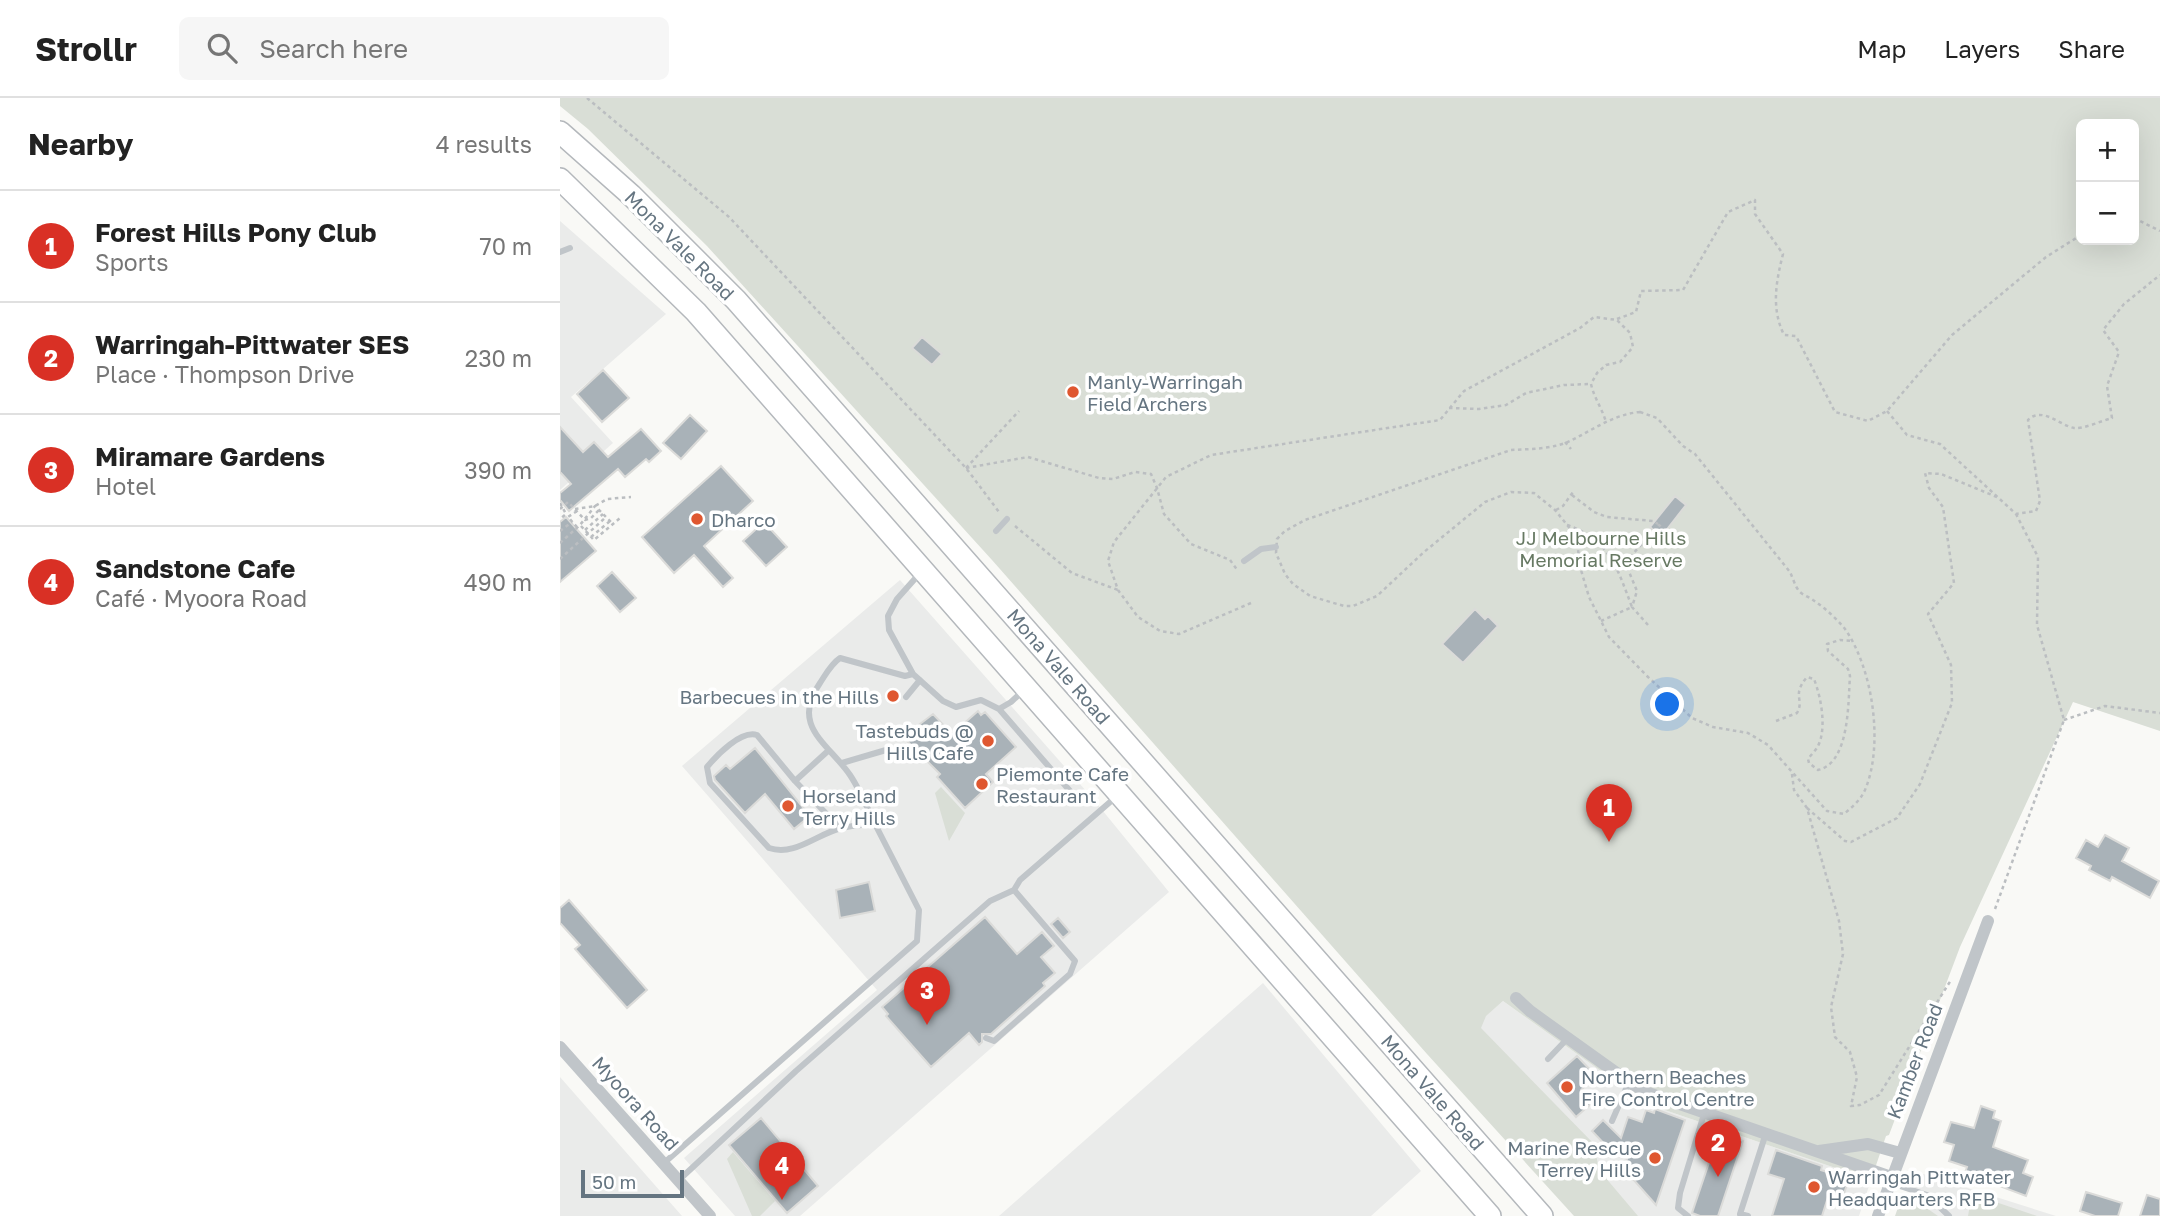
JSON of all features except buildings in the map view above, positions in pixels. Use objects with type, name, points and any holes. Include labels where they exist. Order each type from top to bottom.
[{"type":"highway","name":"Mona Vale Road","points":[[560,132],[649,212],[736,300],[1542,1216]]},
{"type":"highway","name":"Mona Vale Road","points":[[560,179],[696,312],[1490,1216]]},
{"type":"street","name":"Kamber Road","points":[[1878,1216],[1988,921]]},
{"type":"street","points":[[1516,998],[1530,1011],[1648,1093],[1819,1152],[1890,1180]]},
{"type":"street","name":"Myoora Road","points":[[560,1046],[710,1216]]},
{"type":"street","points":[[1819,1152],[1868,1144],[1900,1153]]},
{"type":"lane","points":[[560,252],[570,248]]},
{"type":"lane","points":[[996,531],[1007,519]]},
{"type":"lane","points":[[1244,561],[1261,549],[1276,547]]},
{"type":"lane","points":[[923,570],[897,598],[888,616],[889,630],[913,674],[943,701],[956,707],[981,700],[999,709],[1070,791]]},
{"type":"lane","points":[[664,1163],[917,942],[919,910],[854,781],[842,762],[813,731],[808,712],[809,702],[830,669],[841,658],[905,676],[913,674]]},
{"type":"lane","points":[[906,697],[920,680]]},
{"type":"lane","points":[[999,709],[1012,702],[1025,689]]},
{"type":"lane","points":[[840,828],[795,781],[761,738],[752,733],[743,736],[710,763],[707,772],[710,783],[769,848],[783,850],[840,828],[875,824]]},
{"type":"lane","points":[[795,781],[829,750]]},
{"type":"lane","points":[[842,762],[886,750]]},
{"type":"lane","points":[[679,1180],[796,1071],[990,901],[1013,890],[1020,880],[1118,795]]},
{"type":"lane","points":[[986,1038],[994,1041],[1070,974],[1074,961],[1013,890]]},
{"type":"lane","points":[[1548,1059],[1568,1038]]},
{"type":"lane","points":[[1612,1121],[1629,1082]]},
{"type":"lane","points":[[1688,1216],[1678,1208],[1680,1193],[1704,1114]]},
{"type":"lane","points":[[1743,1215],[1766,1133]]},
{"type":"lane","points":[[1890,1180],[1927,1195],[1949,1216]]},
{"type":"path","points":[[587,98],[729,217],[966,468],[996,509],[1072,573],[1118,590]]},
{"type":"path","points":[[1251,603],[1179,634],[1160,631],[1138,617],[1118,590],[1108,561],[1114,542],[1166,477],[1211,455],[1440,420],[1464,391],[1580,328],[1594,317],[1617,320],[1636,312],[1641,291],[1683,289],[1728,212],[1755,200],[1755,214],[1783,254],[1776,280],[1776,318],[1784,335],[1796,336],[1835,412],[1868,421],[1887,411],[1951,335],[2046,257],[2076,238]]},
{"type":"path","points":[[2139,220],[2160,231]]},
{"type":"path","points":[[2016,514],[2036,511],[2040,501],[2028,420],[2032,415],[2041,414],[2076,428],[2112,418],[2107,386],[2119,352],[2103,330],[2124,304],[2160,275]]},
{"type":"path","points":[[1606,422],[1602,408],[1594,400],[1591,384],[1597,373],[1606,365],[1620,362],[1633,347],[1630,333],[1617,320]]},
{"type":"path","points":[[1449,408],[1479,409],[1506,405],[1526,393],[1564,385],[1591,384]]},
{"type":"path","points":[[966,468],[1019,411]]},
{"type":"path","points":[[1887,411],[1908,435],[1940,444],[2016,514],[2038,557],[2037,625],[2064,720],[2007,880],[1988,921]]},
{"type":"path","points":[[1640,412],[1657,418],[1683,446],[1695,454],[1790,572],[1800,593],[1811,598],[1836,619],[1852,641],[1863,665],[1873,709],[1873,747],[1865,790],[1857,803],[1844,814],[1827,811],[1768,745],[1748,733],[1713,727],[1692,718],[1609,637],[1589,597],[1581,570],[1576,536],[1555,510],[1534,493],[1517,491],[1496,496],[1424,552],[1377,596],[1353,606],[1321,599],[1299,588],[1285,574],[1279,562],[1277,539],[1284,531],[1305,520],[1511,450],[1565,442],[1629,413],[1640,412]]},
{"type":"path","points":[[1565,442],[1571,449]]},
{"type":"path","points":[[966,468],[1028,457],[1099,478],[1113,479],[1135,472],[1151,474],[1164,513],[1192,544],[1230,560],[1238,571]]},
{"type":"path","points":[[1792,772],[1794,790],[1807,808],[1845,841],[1851,842],[1897,818],[1920,783],[1952,704],[1951,665],[1928,614],[1954,583],[1943,507],[1929,488],[1925,473],[1941,474],[1997,497]]},
{"type":"path","points":[[1555,510],[1563,506],[1573,494],[1594,512],[1607,517],[1653,521],[1665,530]]},
{"type":"path","points":[[608,519],[594,540],[568,517],[576,510],[595,506],[607,499],[631,497]]},
{"type":"path","points":[[560,519],[566,514],[561,506],[568,502],[585,520]]},
{"type":"path","points":[[595,506],[608,519]]},
{"type":"path","points":[[560,543],[585,520],[595,506]]},
{"type":"path","points":[[585,520],[599,510]]},
{"type":"path","points":[[560,559],[586,532],[608,519],[620,518]]},
{"type":"path","points":[[560,531],[572,522]]},
{"type":"path","points":[[1567,525],[1584,531],[1599,542],[1613,559],[1632,607],[1648,625]]},
{"type":"path","points":[[1601,621],[1632,607],[1637,591],[1627,567],[1631,556],[1659,525]]},
{"type":"path","points":[[1776,721],[1797,713],[1800,708],[1797,692],[1801,684],[1807,677],[1815,679],[1821,696],[1822,716],[1819,745],[1808,759],[1818,770],[1825,769],[1833,761],[1844,738],[1850,676],[1848,668],[1828,651],[1827,644],[1840,640],[1852,641]]},
{"type":"path","points":[[2064,720],[2105,706],[2160,713]]},
{"type":"path","points":[[1807,808],[1839,921],[1843,954],[1831,1007],[1835,1037],[1850,1052],[1857,1077],[1851,1106],[1860,1105],[1879,1095],[1957,971]]},
{"type":"shaded area","points":[[560,221],[666,314],[571,397],[613,443],[560,490]]},
{"type":"shaded area","points":[[900,580],[1094,800],[1169,892],[800,1216],[735,1216],[684,1158],[877,990],[682,766]]},
{"type":"shaded area","points":[[1263,983],[1421,1171],[1371,1216],[999,1216]]},
{"type":"shaded area","points":[[1503,1001],[1647,1104],[1871,1180],[1859,1216],[1586,1216],[1442,1053]]},
{"type":"shaded area","points":[[560,1077],[682,1216],[560,1216]]},
{"type":"shaded area","points":[[1917,1172],[2056,1216],[1902,1216]]},
{"type":"green space","name":"JJ Melbourne Hills Memorial Reserve","points":[[560,98],[2160,98],[2160,731],[2073,702],[1960,947],[1871,1180],[1647,1104],[1503,1001],[1486,1016],[1481,1028],[1594,1144],[1599,1170],[1638,1216],[1574,1216],[1427,1054],[992,560],[707,246],[588,129],[560,106]]},
{"type":"green space","points":[[941,787],[965,813],[949,841],[935,793]]},
{"type":"green space","points":[[733,1152],[775,1201],[760,1216],[752,1216],[727,1159]]},
{"type":"green space","points":[[1972,1194],[2037,1216],[1968,1216]]},
{"type":"green space","points":[[1901,1199],[1915,1200],[1938,1216],[1895,1216]]},
{"type":"place","name":"Manly-Warringah Field Archers","points":[[1073,392]]},
{"type":"place","name":"Dharco","points":[[697,519]]},
{"type":"place","name":"Barbecues in the Hills","points":[[893,696]]},
{"type":"place","name":"Tastebuds @ Hills Cafe","points":[[988,741]]},
{"type":"place","name":"Piemonte Cafe Restaurant","points":[[982,784]]},
{"type":"place","name":"Horseland Terry Hills","points":[[788,806]]},
{"type":"place","name":"Forest Hills Pony Club","points":[[1609,842]]},
{"type":"place","name":"Miramare Gardens","points":[[927,1025]]},
{"type":"place","name":"Northern Beaches Fire Control Centre","points":[[1567,1087]]},
{"type":"place","name":"Marine Rescue Terrey Hills","points":[[1655,1158]]},
{"type":"place","name":"Warringah-Pittwater SES","points":[[1718,1177]]},
{"type":"place","name":"Warringah Pittwater Headquarters RFB","points":[[1814,1187]]},
{"type":"place","name":"Sandstone Cafe","points":[[782,1200]]}]
